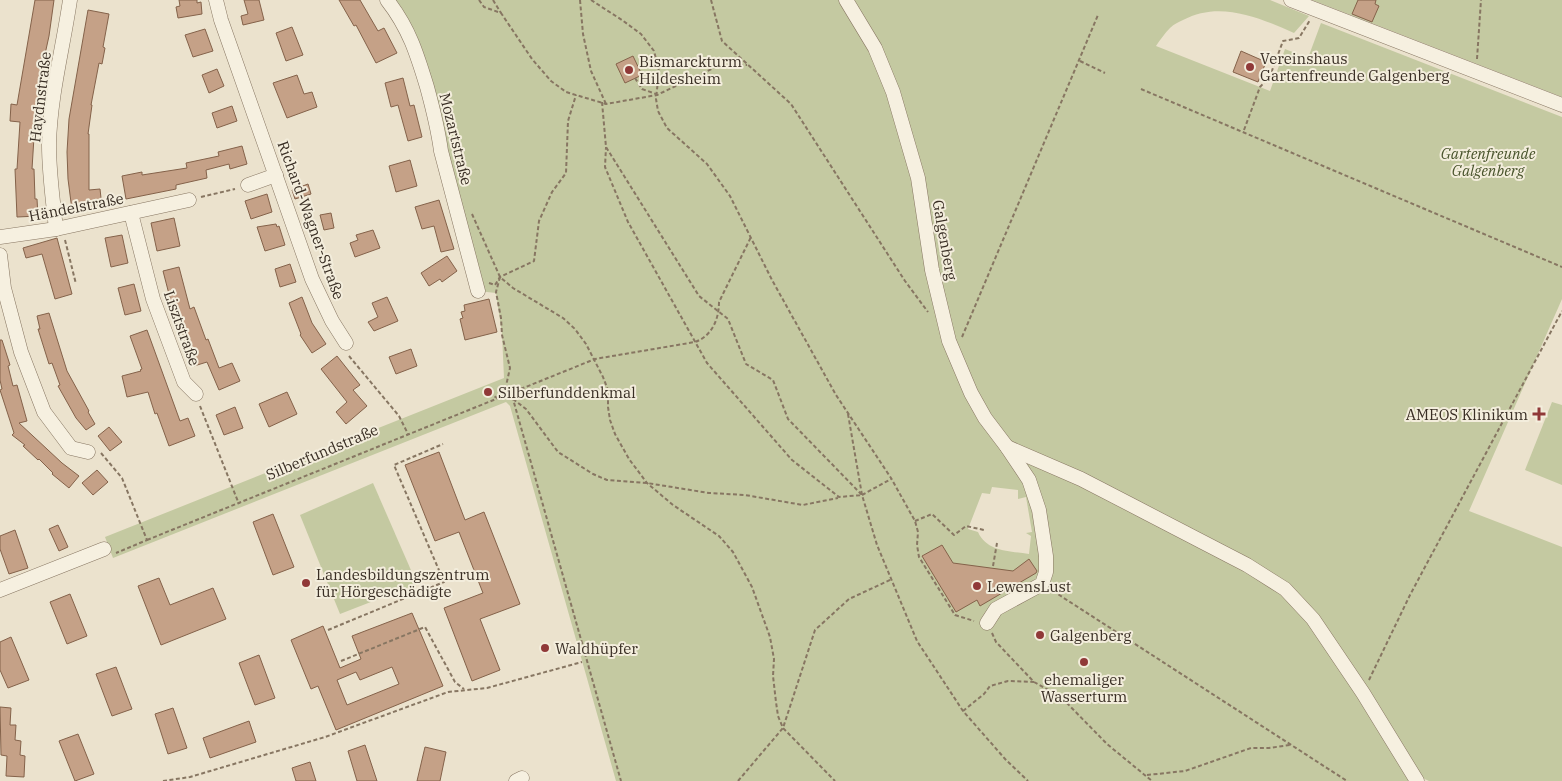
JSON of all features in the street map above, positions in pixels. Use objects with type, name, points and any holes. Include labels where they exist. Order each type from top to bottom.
[{"type":"street","name":"Haydnstraße","points":[[59,228],[50,179],[49,144],[53,100],[70,0]]},
{"type":"street","name":"Richard-Wagner-Straße","points":[[216,0],[221,20],[312,278],[322,302],[346,343]]},
{"type":"street","name":"Mozartstraße","points":[[387,0],[404,25],[415,46],[438,129],[442,152],[478,291]]},
{"type":"street","name":"Galgenberg","points":[[846,0],[875,48],[895,102],[918,178],[932,270],[949,341],[971,393],[985,418],[1007,447],[1080,479],[1147,513],[1247,565],[1285,589],[1313,619],[1363,693],[1417,781]]},
{"type":"street","points":[[1292,0],[1562,106]]},
{"type":"street","points":[[248,185],[276,175]]},
{"type":"street","name":"Händelstraße","points":[[0,237],[59,228],[189,200]]},
{"type":"street","name":"Lisztstraße","points":[[131,213],[153,299],[184,382],[196,394]]},
{"type":"street","points":[[0,255],[4,288],[21,352],[44,412],[71,448],[88,452]]},
{"type":"street","points":[[987,623],[996,609],[1042,584],[1046,572],[1046,556],[1039,510],[1029,480],[1007,447]]},
{"type":"street","points":[[0,590],[110,551]]},
{"type":"path","points":[[479,0],[484,7],[501,13]]},
{"type":"path","points":[[493,0],[532,59],[551,80],[566,92],[606,104],[657,95],[718,66],[747,65]]},
{"type":"path","points":[[580,0],[583,34],[591,71],[606,104]]},
{"type":"path","points":[[591,0],[641,34],[654,51],[659,71],[658,111],[667,128],[707,164],[730,196],[781,297],[836,395],[891,478],[915,521],[918,532],[917,545],[919,557],[955,615],[987,623],[996,642],[1034,682],[1061,697],[1107,744],[1152,781]]},
{"type":"path","points":[[711,0],[722,42],[791,104],[905,281],[932,318]]},
{"type":"path","points":[[1476,71],[1481,0]]},
{"type":"path","points":[[1244,131],[1260,87],[1270,76],[1283,41],[1299,38],[1316,10]]},
{"type":"path","points":[[949,341],[961,338],[1098,15]]},
{"type":"path","points":[[1080,61],[1105,73]]},
{"type":"path","points":[[635,78],[642,89],[657,95]]},
{"type":"path","points":[[1141,89],[1562,267]]},
{"type":"path","points":[[576,95],[568,121],[566,173],[552,192],[539,220],[534,261],[500,278],[496,292],[502,335],[510,368],[506,386],[513,399],[622,781]]},
{"type":"path","points":[[602,102],[606,147],[605,167],[628,222],[707,363],[792,460],[839,497]]},
{"type":"path","points":[[606,147],[699,296],[728,319],[746,364],[773,380],[788,419],[862,495]]},
{"type":"path","points":[[189,200],[248,185]]},
{"type":"path","points":[[469,208],[500,278],[576,329],[595,359],[608,390],[610,420],[615,434],[629,459],[647,483],[674,505],[719,536],[733,552],[752,586],[770,637],[774,659],[773,676],[776,702],[778,716],[783,728],[835,781]]},
{"type":"path","points":[[59,228],[76,284]]},
{"type":"path","points":[[695,342],[703,339],[713,328],[719,310],[719,302],[750,237]]},
{"type":"path","points":[[1363,693],[1410,595],[1562,311]]},
{"type":"path","name":"Silberfundstraße","points":[[110,551],[147,540],[238,504],[595,359],[695,342]]},
{"type":"path","points":[[346,343],[349,356],[399,416],[408,434]]},
{"type":"path","points":[[489,393],[497,398]]},
{"type":"path","points":[[196,394],[238,504]]},
{"type":"path","points":[[513,399],[526,409],[558,452],[586,470],[607,480],[647,483],[710,493],[745,495],[803,505],[839,497],[862,495],[891,478]]},
{"type":"path","points":[[848,413],[862,495],[877,545],[917,641],[963,711],[1006,760],[1028,781]]},
{"type":"path","points":[[328,630],[444,582],[394,465],[443,444]]},
{"type":"path","points":[[88,452],[102,454],[122,478],[147,540]]},
{"type":"path","points":[[915,521],[932,514],[954,535],[966,526],[984,530]]},
{"type":"path","points":[[993,566],[997,543]]},
{"type":"path","points":[[738,781],[783,728],[815,630],[849,599],[892,579]]},
{"type":"path","points":[[1042,584],[1347,781]]},
{"type":"path","points":[[341,661],[425,627],[455,682],[464,689]]},
{"type":"path","points":[[163,781],[190,777],[316,739],[448,692],[487,688],[582,662]]},
{"type":"path","points":[[963,711],[984,694],[990,686],[1008,681],[1034,682]]},
{"type":"path","points":[[1146,775],[1185,771],[1251,748],[1290,745]]},
{"type":"green space","name":"Galgenberg","points":[[387,0],[1270,0],[1309,16],[1294,33],[1240,13],[1211,11],[1197,14],[1172,27],[1164,34],[1156,46],[1270,91],[1285,49],[1308,58],[1321,23],[1562,117],[1562,299],[1469,511],[1562,547],[1562,781],[1429,781],[1414,774],[1410,781],[616,781],[510,406],[506,402],[113,558],[105,537],[504,378],[502,334],[496,293],[478,291],[415,46]],"holes":[[[992,487],[1018,490],[1018,499],[1026,497],[1032,532],[1026,533],[1031,536],[1029,554],[993,547],[982,539],[978,532],[968,529],[982,493],[990,494]]]},
{"type":"green space","points":[[1312,0],[1562,0],[1562,97]]},
{"type":"green space","points":[[1552,402],[1562,405],[1562,485],[1525,470]]},
{"type":"green space","points":[[373,483],[417,584],[340,614],[300,515]]},
{"type":"building","points":[[35,0],[54,0],[49,36],[40,77],[33,137],[32,169],[34,169],[35,199],[37,199],[38,216],[17,217],[15,169],[17,169],[20,122],[10,121],[11,104],[17,105]]},
{"type":"building","points":[[179,0],[197,0],[197,3],[201,2],[202,14],[178,18],[176,7],[180,6]]},
{"type":"building","points":[[244,0],[259,0],[264,20],[243,25],[241,16],[248,14]]},
{"type":"building","points":[[339,0],[360,0],[378,31],[384,28],[397,53],[376,63],[356,25],[354,26]]},
{"type":"building","points":[[1358,0],[1376,0],[1375,4],[1379,6],[1372,22],[1352,14]]},
{"type":"building","points":[[88,10],[109,14],[102,64],[99,63],[91,105],[88,134],[89,190],[100,189],[102,207],[72,210],[67,152],[69,119]]},
{"type":"building","points":[[292,27],[303,55],[286,61],[276,33]]},
{"type":"building","points":[[205,29],[213,51],[193,57],[185,35]]},
{"type":"building","name":"Vereinshaus Gartenfreunde Galgenberg","points":[[1241,51],[1266,62],[1258,82],[1233,72]]},
{"type":"building","name":"Bismarckturm Hildesheim","points":[[633,56],[642,75],[625,83],[616,64]]},
{"type":"building","points":[[217,69],[224,86],[209,93],[202,75]]},
{"type":"building","points":[[297,75],[304,94],[312,92],[317,107],[287,118],[273,83]]},
{"type":"building","points":[[403,78],[410,106],[414,105],[422,137],[408,141],[398,105],[391,107],[385,83]]},
{"type":"building","points":[[232,106],[237,121],[217,128],[212,113]]},
{"type":"building","points":[[242,146],[247,164],[230,169],[229,164],[206,170],[207,178],[176,185],[176,189],[126,199],[122,176],[142,172],[142,175],[187,168],[186,163],[219,156],[218,152]]},
{"type":"building","points":[[410,160],[417,186],[396,192],[389,166]]},
{"type":"building","points":[[308,184],[311,194],[295,199],[292,190]]},
{"type":"building","points":[[267,194],[272,212],[251,219],[245,201]]},
{"type":"building","points":[[439,200],[454,249],[441,252],[434,226],[422,229],[415,207]]},
{"type":"building","points":[[331,213],[334,228],[324,230],[320,215]]},
{"type":"building","points":[[174,218],[180,246],[157,251],[151,223]]},
{"type":"building","points":[[276,224],[277,227],[279,226],[285,245],[265,251],[257,227]]},
{"type":"building","points":[[373,230],[380,248],[355,257],[350,243],[358,240],[356,235]]},
{"type":"building","points":[[122,235],[128,263],[111,267],[105,238]]},
{"type":"building","points":[[57,238],[72,294],[55,299],[42,254],[26,258],[23,248]]},
{"type":"building","points":[[447,256],[457,271],[442,282],[440,279],[429,286],[421,273]]},
{"type":"building","points":[[290,264],[296,282],[280,287],[275,269]]},
{"type":"building","points":[[179,267],[190,309],[194,307],[219,368],[232,363],[240,381],[219,390],[207,362],[194,366],[170,298],[163,271]]},
{"type":"building","points":[[134,284],[141,311],[125,315],[118,288]]},
{"type":"building","points":[[302,297],[312,323],[326,344],[312,353],[300,335],[289,303]]},
{"type":"building","points":[[387,297],[398,321],[374,331],[368,322],[378,317],[372,303]]},
{"type":"building","points":[[489,299],[497,332],[465,340],[460,319],[463,318],[461,312],[465,311],[464,305]]},
{"type":"building","points":[[49,313],[67,371],[95,424],[86,430],[76,418],[58,386],[60,385],[52,363],[49,364],[38,329],[40,329],[37,316]]},
{"type":"building","points":[[147,330],[180,421],[188,418],[195,436],[169,446],[148,392],[127,397],[122,376],[141,371],[142,369],[130,336]]},
{"type":"building","points":[[0,340],[2,340],[10,365],[8,366],[13,386],[17,385],[27,421],[19,423],[62,463],[79,476],[69,488],[23,446],[25,445],[12,435],[14,433],[0,390],[2,389],[0,380]]},
{"type":"building","points":[[411,349],[417,366],[396,374],[389,357]]},
{"type":"building","points":[[337,356],[360,385],[353,390],[367,406],[346,424],[336,412],[347,402],[321,369]]},
{"type":"building","points":[[287,392],[297,414],[269,427],[259,404]]},
{"type":"building","points":[[235,407],[243,428],[224,435],[216,415]]},
{"type":"building","points":[[109,427],[122,442],[110,451],[98,436]]},
{"type":"building","points":[[439,452],[465,520],[484,512],[520,604],[480,619],[500,670],[472,681],[444,608],[483,593],[459,532],[435,541],[405,465]]},
{"type":"building","points":[[97,470],[108,482],[93,495],[82,483]]},
{"type":"building","points":[[273,514],[294,567],[273,575],[253,522]]},
{"type":"building","points":[[58,525],[68,547],[59,551],[49,529]]},
{"type":"building","points":[[15,530],[28,568],[9,574],[0,549],[0,536]]},
{"type":"building","name":"LewensLust","points":[[942,545],[953,563],[1013,571],[1029,559],[1037,571],[980,606],[977,600],[956,612],[922,556]]},
{"type":"building","points":[[159,578],[170,605],[213,588],[226,619],[161,645],[138,586]]},
{"type":"building","points":[[70,594],[87,636],[67,644],[50,602]]},
{"type":"building","points":[[412,613],[443,686],[336,730],[318,686],[311,689],[291,640],[323,626],[340,668],[361,659],[352,636]],"holes":[[[392,667],[399,684],[347,705],[337,680],[356,672],[360,680]]]},
{"type":"building","points":[[11,637],[29,680],[8,688],[0,670],[0,642]]},
{"type":"building","points":[[259,655],[275,698],[255,705],[239,663]]},
{"type":"building","points":[[116,667],[132,709],[112,716],[96,674]]},
{"type":"building","points":[[0,707],[11,708],[10,725],[16,725],[15,740],[21,741],[20,755],[25,756],[24,777],[6,776],[7,756],[1,755]]},
{"type":"building","points":[[173,708],[187,748],[168,754],[155,714]]},
{"type":"building","points":[[249,721],[256,742],[210,758],[203,738]]},
{"type":"building","points":[[78,734],[94,774],[75,781],[59,741]]},
{"type":"building","points":[[365,745],[377,781],[357,781],[348,751]]},
{"type":"building","points":[[425,747],[446,752],[440,781],[417,781]]},
{"type":"building","points":[[310,762],[316,781],[296,781],[292,768]]},
{"type":"place","name":"Vereinshaus Gartenfreunde Galgenberg","points":[[1250,67]]},
{"type":"place","name":"Bismarckturm Hildesheim","points":[[629,70]]},
{"type":"place","name":"Silberfunddenkmal","points":[[488,392]]},
{"type":"place","name":"AMEOS Klinikum","points":[[1539,414]]},
{"type":"place","name":"Landesbildungszentrum für Hörgeschädigte","points":[[306,583]]},
{"type":"place","name":"LewensLust","points":[[977,586]]},
{"type":"place","name":"Galgenberg","points":[[1040,635]]},
{"type":"place","name":"Waldhüpfer","points":[[545,648]]},
{"type":"place","name":"ehemaliger Wasserturm","points":[[1084,662]]},
{"type":"park label","name":"Gartenfreunde Galgenberg","points":[[1488,162]]}]
